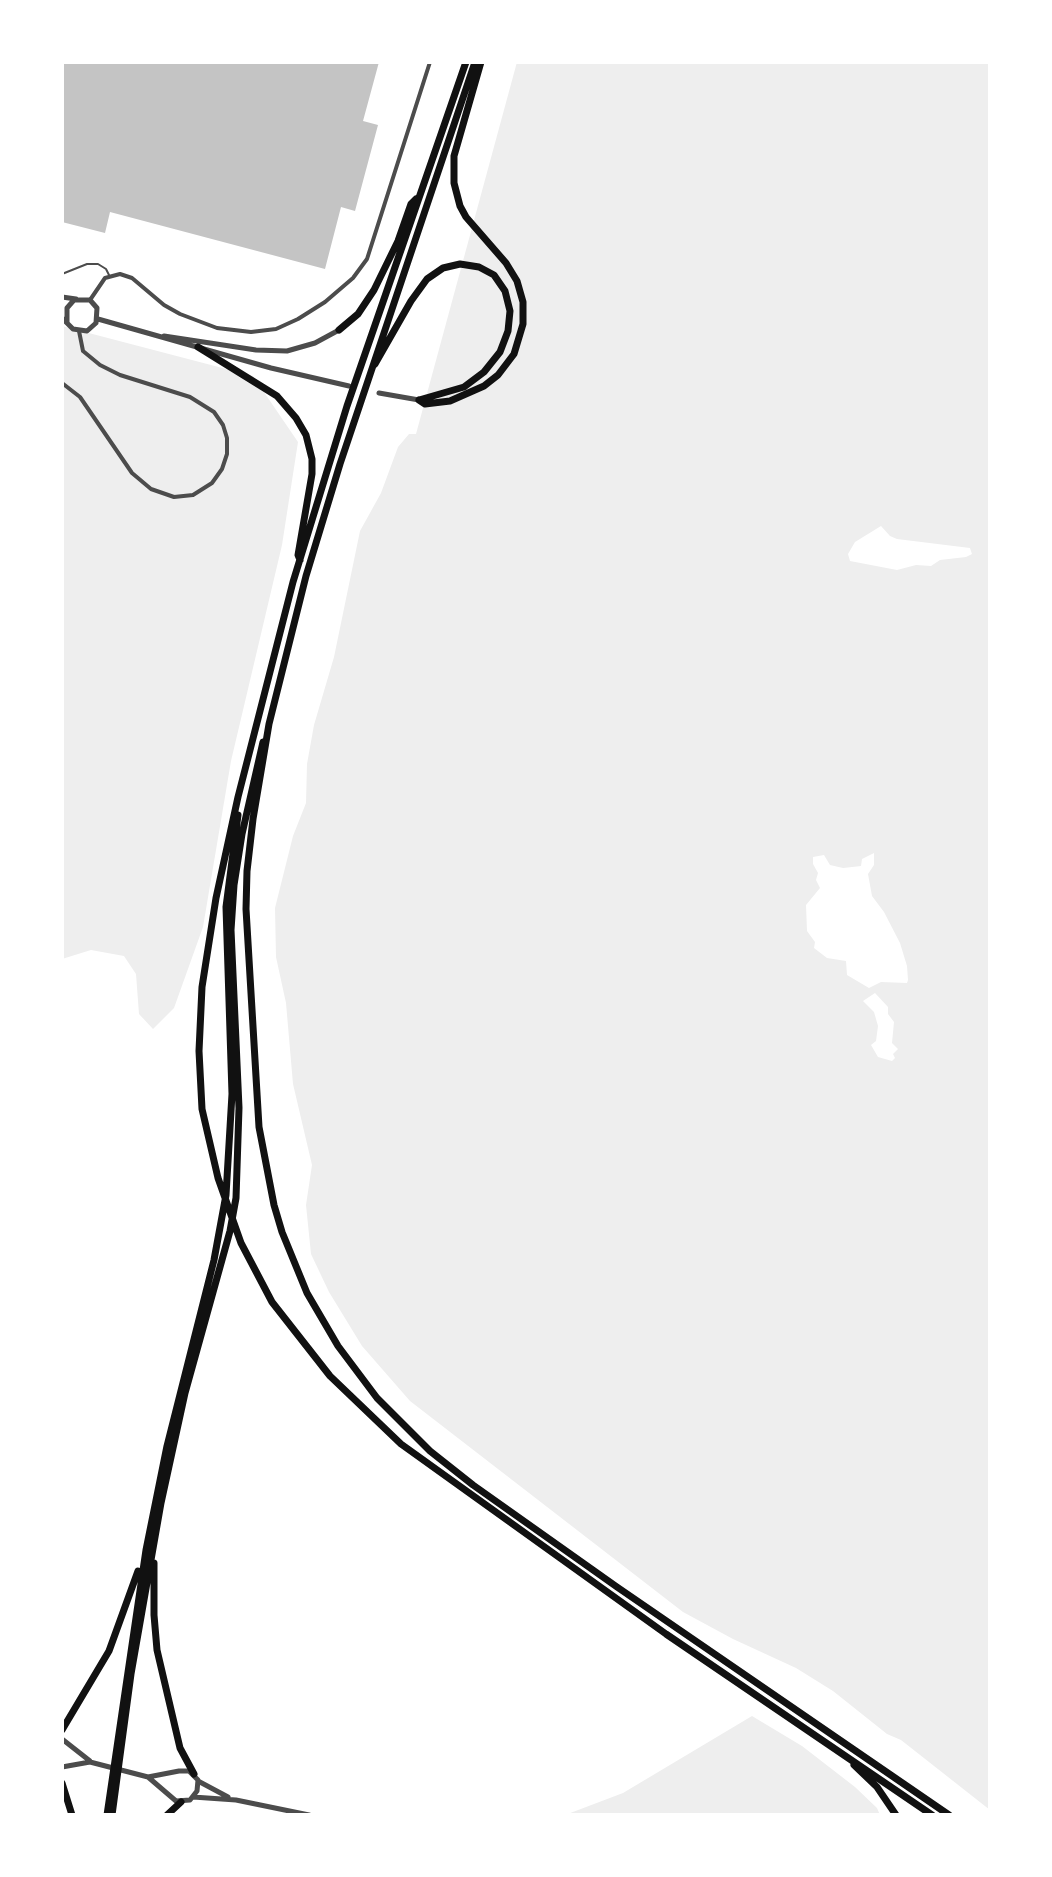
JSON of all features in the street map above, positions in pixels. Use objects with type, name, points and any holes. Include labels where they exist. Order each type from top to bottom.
[{"type":"highway","points":[[466,62],[347,406],[272,661],[238,797],[208,940],[199,1026],[202,1109],[218,1178],[241,1243],[272,1302],[330,1376],[401,1444],[666,1634],[932,1815]]},
{"type":"highway","points":[[119,1737],[175,1433],[227,1243],[236,1198],[239,1108],[232,958],[234,885],[242,834],[306,576],[368,376],[475,62]]},
{"type":"highway","points":[[419,400],[425,404],[450,401],[484,386],[498,375],[514,354],[523,324],[523,302],[517,281],[506,263],[466,217],[454,183],[454,156],[481,62]]},
{"type":"highway","points":[[339,330],[358,314],[374,290],[398,241],[411,204],[421,194]]},
{"type":"highway","points":[[368,376],[427,279],[443,268],[464,263],[484,269],[497,279],[509,302],[508,331],[500,352],[484,372],[464,387],[419,400]]},
{"type":"highway","points":[[198,347],[277,396],[306,435],[312,474],[298,555],[300,563]]},
{"type":"highway","points":[[269,724],[246,884],[258,1117],[269,1186],[282,1232],[322,1322],[377,1398],[430,1451],[473,1485],[949,1815]]},
{"type":"highway","points":[[109,1815],[146,1550],[167,1446],[214,1260],[226,1195],[232,1094],[226,907],[238,823],[238,797]]},
{"type":"highway","points":[[154,1539],[157,1650],[180,1748],[196,1777]]},
{"type":"highway","points":[[62,1730],[109,1651],[146,1550]]},
{"type":"highway","points":[[851,1759],[877,1787],[896,1815]]},
{"type":"highway","points":[[62,1783],[72,1815]]},
{"type":"highway","points":[[905,1784],[956,1815]]},
{"type":"highway","points":[[167,1815],[181,1802]]},
{"type":"street","points":[[90,300],[101,282],[120,274],[132,278],[180,314],[217,328],[238,332],[276,329],[325,302],[353,278],[367,259],[430,62]]},
{"type":"street","points":[[62,297],[90,300],[97,308],[98,319],[91,329],[79,331]]},
{"type":"street","points":[[62,383],[82,400],[134,476],[155,491],[174,497],[193,495],[210,485],[224,467],[227,438],[214,412],[190,397],[120,375],[100,365],[83,351],[79,331],[64,320],[67,308],[77,299]]},
{"type":"street","points":[[98,319],[349,386]]},
{"type":"street","points":[[151,335],[183,337],[256,350],[287,351],[315,343],[339,330]]},
{"type":"street","points":[[379,393],[419,400]]},
{"type":"street","points":[[62,1739],[90,1762]]},
{"type":"street","points":[[62,1767],[90,1762],[148,1777],[179,1771],[236,1800]]},
{"type":"street","points":[[148,1777],[172,1799],[181,1802],[193,1797],[236,1800],[309,1815]]},
{"type":"street","points":[[193,1797],[197,1791],[196,1777]]},
{"type":"lane","points":[[62,274],[87,264],[98,264],[110,276]]},
{"type":"shaded area","points":[[517,62],[990,62],[990,1810],[833,1691],[796,1668],[683,1612],[410,1401],[362,1346],[329,1292],[311,1254],[306,1205],[312,1165],[293,1084],[286,1003],[276,957],[275,908],[293,836],[306,803],[307,764],[314,725],[334,657],[360,531],[381,493],[398,447],[409,434],[416,434]],"holes":[[[881,526],[897,539],[970,548],[972,554],[940,560],[931,566],[916,565],[897,570],[850,561],[848,554],[855,542]],[[874,853],[874,865],[868,874],[872,896],[900,943],[907,966],[907,983],[881,982],[869,988],[847,975],[846,961],[827,958],[814,948],[815,942],[807,931],[806,905],[820,888],[813,857],[824,855],[830,865],[843,868],[861,866],[862,859]],[[875,993],[888,1007],[888,1014],[894,1022],[892,1043],[898,1049],[892,1061],[878,1057],[871,1045],[876,1041],[878,1026],[874,1012],[863,1001]]]},
{"type":"shaded area","points":[[62,326],[253,376],[298,442],[282,545],[231,761],[203,927],[174,1008],[153,1029],[139,1014],[136,974],[124,956],[91,950],[62,959]]},
{"type":"shaded area","points":[[752,1716],[802,1746],[855,1787],[877,1808],[880,1815],[565,1815],[623,1793]]},
{"type":"building","points":[[62,62],[379,62],[363,121],[378,125],[355,211],[341,207],[325,269],[110,212],[105,233],[62,222]]}]
